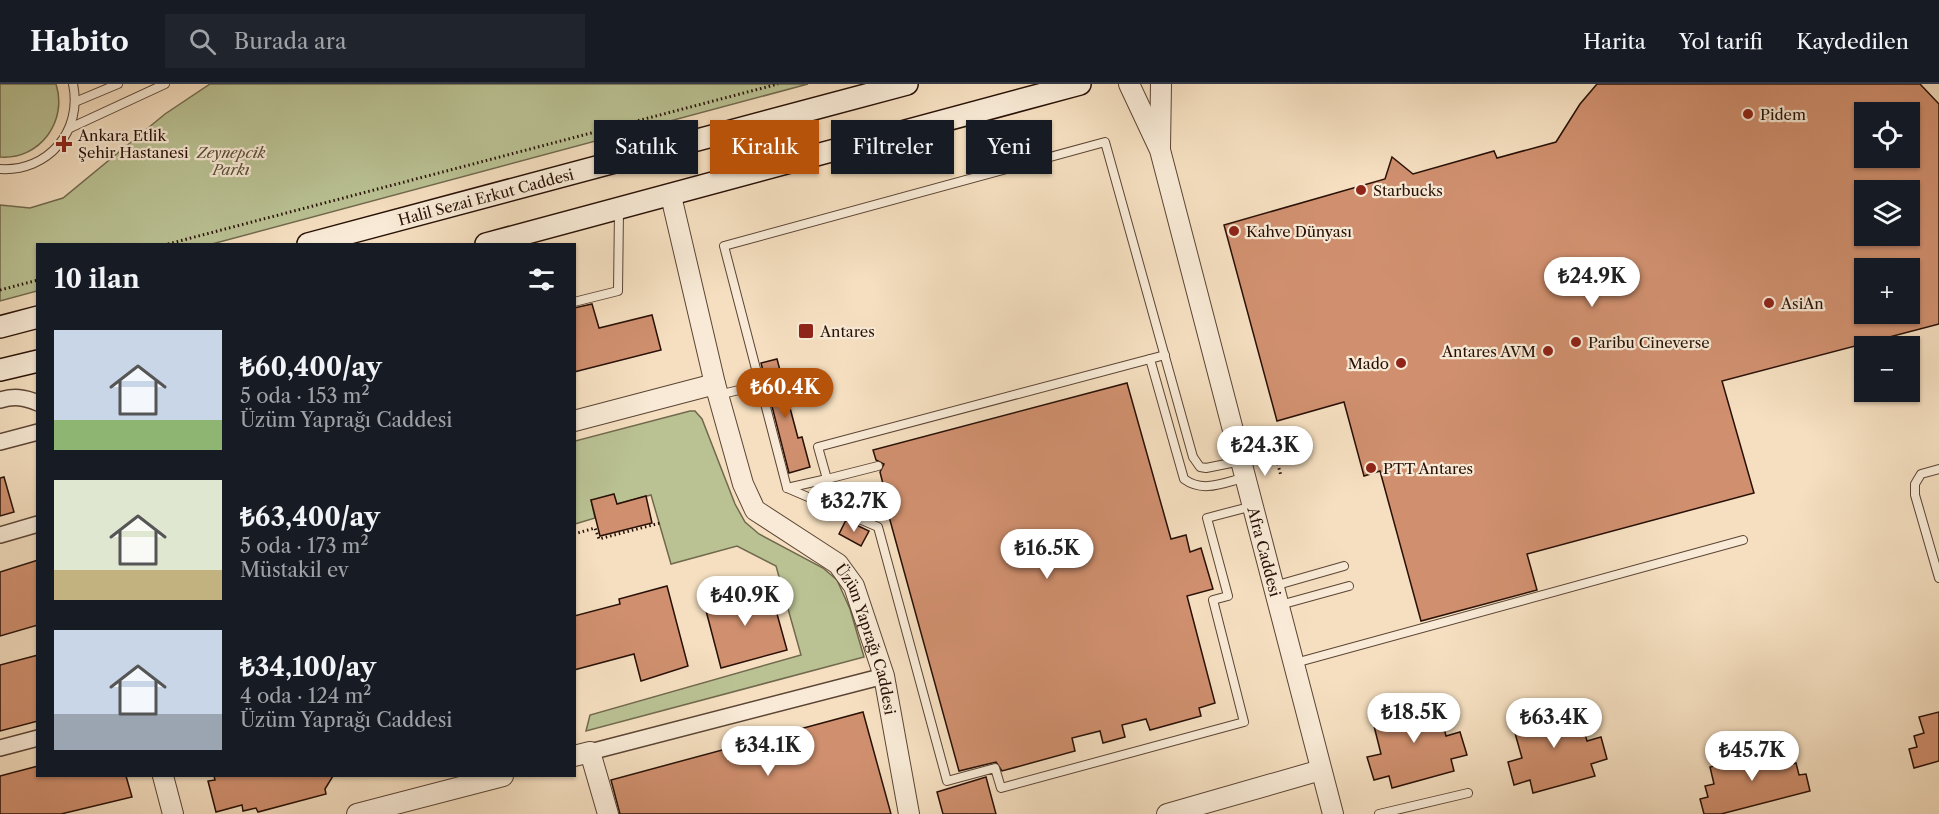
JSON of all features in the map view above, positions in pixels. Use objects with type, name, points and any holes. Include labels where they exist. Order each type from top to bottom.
[{"type":"main road","name":"Halil Sezai Erkut Caddesi","points":[[312,243],[907,84]]},
{"type":"main road","points":[[490,243],[1080,84]]},
{"type":"main road","points":[[0,327],[36,318]]},
{"type":"main road","points":[[0,370],[36,361]]},
{"type":"street","name":"Afra Caddesi","points":[[1129,84],[1160,150],[1333,814]]},
{"type":"street","name":"Afra Caddesi","points":[[1160,150],[1161,84]]},
{"type":"street","name":"Üzüm Yaprağı Caddesi","points":[[671,196],[716,390],[751,504],[767,520],[829,557],[846,571],[859,598],[884,676],[909,814]]},
{"type":"street","points":[[576,421],[716,390]]},
{"type":"street","points":[[0,400],[20,397],[36,402]]},
{"type":"street","points":[[0,442],[36,433]]},
{"type":"street","points":[[0,535],[36,525]]},
{"type":"street","points":[[608,814],[582,754],[884,676]]},
{"type":"street","points":[[0,748],[36,739]]},
{"type":"street","points":[[1167,814],[1321,770]]},
{"type":"street","points":[[163,777],[173,814]]},
{"type":"street","points":[[357,814],[495,777]]},
{"type":"lane","points":[[0,176],[12,170],[33,165],[51,154],[70,128],[75,102],[73,84]]},
{"type":"lane","points":[[75,102],[118,84]]},
{"type":"lane","points":[[70,128],[165,84]]},
{"type":"lane","points":[[787,488],[724,246],[1105,142],[1196,463],[1206,468],[1244,469]]},
{"type":"lane","points":[[0,169],[12,170]]},
{"type":"lane","points":[[576,302],[618,291],[619,210]]},
{"type":"lane","points":[[827,479],[818,447],[1165,355]]},
{"type":"lane","points":[[1150,359],[1184,479],[1197,487],[1204,488],[1244,469]]},
{"type":"lane","points":[[716,390],[760,385]]},
{"type":"lane","points":[[787,488],[878,466]]},
{"type":"lane","points":[[1939,469],[1921,474],[1914,490],[1939,578]]},
{"type":"lane","points":[[787,488],[878,527],[946,781],[995,768],[1001,788],[1244,722],[1213,600],[1228,596],[1207,518],[1253,506]]},
{"type":"lane","points":[[839,510],[887,498]]},
{"type":"lane","points":[[1293,664],[1743,540]]},
{"type":"lane","points":[[1274,586],[1344,566]]},
{"type":"lane","points":[[1279,606],[1349,586]]},
{"type":"lane","points":[[1379,814],[1467,793]]},
{"type":"path","points":[[172,243],[778,84]]},
{"type":"path","points":[[0,291],[36,281]]},
{"type":"path","points":[[1272,442],[1281,476]]},
{"type":"path","points":[[576,533],[595,528],[598,539],[660,523]]},
{"type":"green space","points":[[0,84],[56,84],[59,98],[58,111],[48,136],[27,152],[14,156],[0,157]]},
{"type":"green space","name":"Zeynepcik Parkı","points":[[210,84],[808,84],[674,120],[594,120],[594,141],[216,243],[36,243],[36,291],[0,301],[0,205],[30,208],[63,198],[165,114]]},
{"type":"green space","points":[[695,411],[702,419],[735,504],[745,522],[759,534],[823,568],[837,580],[850,609],[864,657],[586,731],[590,715],[801,655],[776,566],[737,546],[671,564],[651,495],[617,504],[591,500],[595,518],[576,524],[576,441]]},
{"type":"building","name":"Antares AVM","points":[[1597,84],[1920,84],[1939,104],[1939,324],[1893,336],[1854,336],[1854,346],[1722,381],[1754,493],[1527,554],[1537,590],[1421,621],[1380,471],[1364,476],[1344,402],[1277,421],[1224,225],[1385,179],[1392,157],[1413,174],[1494,151],[1497,158],[1556,142],[1580,104]]},
{"type":"building","points":[[592,304],[599,328],[652,315],[661,350],[576,371],[576,308]]},
{"type":"building","points":[[777,359],[798,438],[802,437],[810,467],[789,473],[761,363]]},
{"type":"building","points":[[1127,383],[1171,539],[1186,535],[1190,552],[1201,548],[1213,589],[1187,596],[1215,703],[1199,708],[1201,716],[1150,730],[1146,719],[1122,725],[1125,737],[1103,743],[1100,731],[1072,738],[1075,751],[1002,771],[996,762],[959,771],[888,513],[891,512],[888,504],[893,496],[885,492],[880,472],[884,464],[876,460],[873,450]]},
{"type":"building","points":[[4,477],[14,512],[0,516],[0,478]]},
{"type":"building","points":[[614,494],[617,504],[646,496],[652,523],[600,536],[591,500]]},
{"type":"building","points":[[846,520],[869,531],[861,546],[839,534]]},
{"type":"building","points":[[36,561],[36,626],[0,636],[0,572]]},
{"type":"building","points":[[769,585],[787,650],[721,668],[704,603]]},
{"type":"building","points":[[667,586],[688,666],[641,681],[634,654],[576,669],[576,615],[620,604],[619,599]]},
{"type":"building","points":[[36,656],[36,722],[0,731],[0,665]]},
{"type":"building","points":[[1436,697],[1446,736],[1460,732],[1467,755],[1451,759],[1454,771],[1392,788],[1389,776],[1374,780],[1367,757],[1381,754],[1371,714]]},
{"type":"building","points":[[1576,701],[1587,741],[1601,737],[1607,759],[1591,764],[1595,776],[1533,793],[1530,780],[1514,785],[1508,762],[1522,758],[1511,719]]},
{"type":"building","points":[[863,712],[891,814],[620,814],[611,780]]},
{"type":"building","points":[[1939,712],[1939,761],[1914,768],[1909,749],[1917,747],[1914,736],[1924,733],[1919,717]]},
{"type":"building","points":[[1782,749],[1786,766],[1796,763],[1799,775],[1806,774],[1810,791],[1721,814],[1704,814],[1700,799],[1708,797],[1705,786],[1714,784],[1710,767],[1727,763],[1726,759],[1761,750],[1762,754]]},
{"type":"building","points":[[36,767],[36,777],[126,777],[132,797],[61,814],[0,814],[0,776]]},
{"type":"building","points":[[214,777],[332,777],[325,789],[326,794],[258,812],[256,808],[243,811],[242,805],[216,812],[208,781],[215,780]]},
{"type":"building","points":[[986,777],[996,814],[943,814],[937,792]]},
{"type":"place","name":"Pidem","points":[[1748,114]]},
{"type":"place","name":"Ankara Etlik Şehir Hastanesi","points":[[64,144]]},
{"type":"place","name":"Starbucks","points":[[1361,190]]},
{"type":"place","name":"Kahve Dünyası","points":[[1234,231]]},
{"type":"place","name":"AsiAn","points":[[1769,303]]},
{"type":"place","name":"Antares","points":[[806,331]]},
{"type":"place","name":"Paribu Cineverse","points":[[1576,342]]},
{"type":"place","name":"Antares AVM","points":[[1548,351]]},
{"type":"place","name":"Mado","points":[[1401,363]]},
{"type":"place","name":"PTT Antares","points":[[1371,468]]}]
